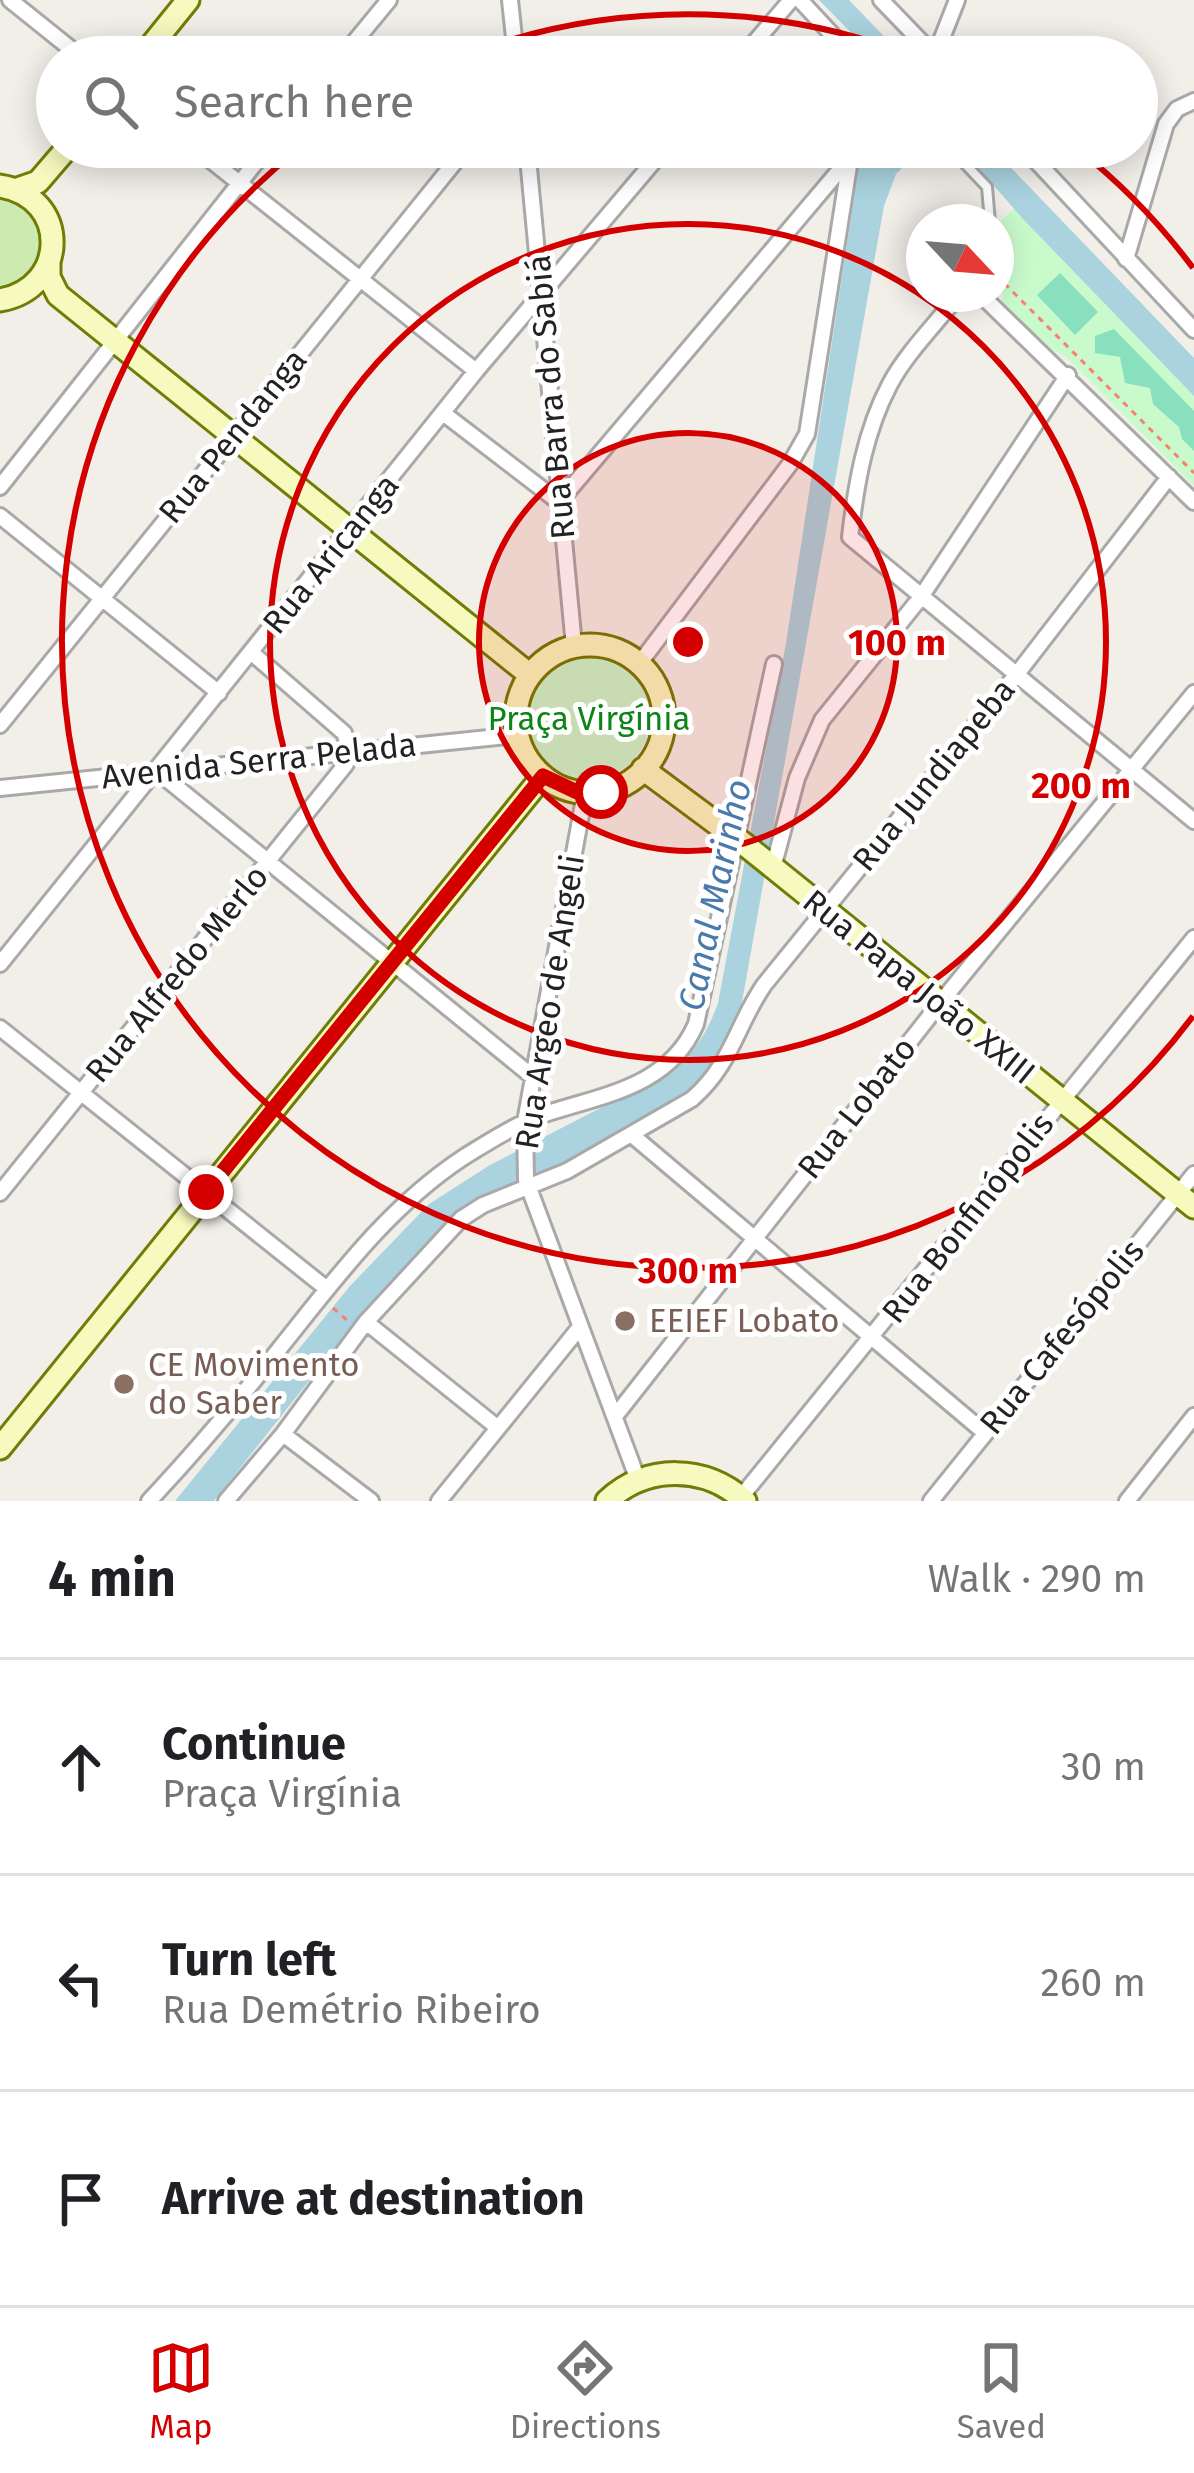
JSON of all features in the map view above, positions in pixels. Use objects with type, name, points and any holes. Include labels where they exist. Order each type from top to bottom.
[{"type":"street","points":[[10,0],[55,36]]},
{"type":"street","points":[[159,36],[188,0]]},
{"type":"street","points":[[359,36],[389,0]]},
{"type":"street","points":[[510,0],[514,36]]},
{"type":"street","points":[[760,36],[790,0]]},
{"type":"street","points":[[800,0],[833,36]]},
{"type":"street","points":[[881,0],[915,36]]},
{"type":"street","points":[[943,36],[957,0]]},
{"type":"street","points":[[1158,151],[1166,124],[1194,100]]},
{"type":"street","points":[[52,168],[41,190],[41,208],[51,231],[51,284],[64,300],[530,675]]},
{"type":"street","points":[[220,168],[476,371]]},
{"type":"street","points":[[0,487],[250,168]]},
{"type":"street","name":"Rua Pendanga","points":[[0,725],[450,168]]},
{"type":"street","name":"Rua Barra do Sabiá","points":[[528,168],[574,646]]},
{"type":"street","name":"Rua Aricanga","points":[[0,964],[476,371],[648,168]]},
{"type":"street","points":[[443,413],[559,502],[843,168]]},
{"type":"street","points":[[638,664],[799,449],[811,414],[848,168]]},
{"type":"street","points":[[1042,168],[1194,330]]},
{"type":"street","points":[[1126,259],[1153,168]]},
{"type":"street","points":[[8,188],[32,185],[48,173]]},
{"type":"street","points":[[8,188],[41,208]]},
{"type":"street","points":[[0,300],[26,291],[49,262]]},
{"type":"street","points":[[26,291],[47,292],[64,300]]},
{"type":"street","points":[[945,312],[892,381],[869,435],[850,537],[1194,821]]},
{"type":"street","points":[[1005,312],[1194,502]]},
{"type":"street","points":[[771,866],[797,778],[823,720],[920,597],[1068,375]]},
{"type":"street","name":"Rua Jundiapeba","points":[[226,1501],[283,1434],[360,1324],[460,1219],[526,1184],[567,1172],[692,1100],[709,1084],[727,1061],[753,1001],[1169,477]]},
{"type":"street","points":[[0,516],[219,693]]},
{"type":"street","points":[[574,646],[608,647],[638,664],[658,693],[663,720],[658,746],[643,769],[624,784],[585,793],[543,776],[518,735],[518,704],[530,675],[550,656],[574,646]]},
{"type":"street","points":[[252,653],[344,734],[349,752]]},
{"type":"street","points":[[149,1501],[216,1428],[381,1226],[424,1186],[525,1122],[623,1090],[679,1054],[696,1024],[741,842],[775,664]]},
{"type":"street","name":"Rua Lobato","points":[[616,1415],[940,1003],[1194,693]]},
{"type":"street","name":"Avenida Serra Pelada","points":[[0,788],[518,735]]},
{"type":"street","name":"Rua Alfredo Merlo","points":[[0,1193],[346,764],[349,752]]},
{"type":"street","name":"Rua Papa João XXIII","points":[[643,769],[741,842],[1185,1201]]},
{"type":"street","points":[[157,772],[533,1077]]},
{"type":"street","points":[[0,1448],[543,776]]},
{"type":"street","name":"Rua Argeo de Angeli","points":[[585,793],[525,1122],[526,1184],[638,1480]]},
{"type":"street","name":"Rua Bonfinópolis","points":[[743,1499],[1194,938]]},
{"type":"street","points":[[0,1028],[206,1192],[326,1295]]},
{"type":"street","points":[[632,1135],[985,1433]]},
{"type":"street","name":"Rua Cafesópolis","points":[[931,1501],[1185,1201],[1194,1174]]},
{"type":"street","points":[[360,1324],[498,1428]]},
{"type":"street","points":[[439,1501],[580,1327]]},
{"type":"street","points":[[1127,1501],[1194,1416]]},
{"type":"street","points":[[283,1434],[370,1501]]},
{"type":"street","points":[[607,1501],[656,1474],[710,1478],[743,1499]]},
{"type":"lane","points":[[969,168],[985,184],[988,204]]},
{"type":"path","points":[[1014,293],[1194,473]]},
{"type":"path","points":[[326,1295],[360,1324]]},
{"type":"green space","points":[[0,198],[30,216],[40,243],[30,270],[0,288]]},
{"type":"green space","points":[[1014,208],[1194,396],[1194,486],[1067,358],[1041,344],[1009,312],[1014,312]]},
{"type":"green space","points":[[1060,273],[1098,312],[1075,335],[1037,295]]},
{"type":"green space","points":[[1114,329],[1194,411],[1194,451],[1182,439],[1179,427],[1153,404],[1150,388],[1125,383],[1120,357],[1095,353],[1095,336]]},
{"type":"green space","name":"Praça Virgínia","points":[[589,657],[612,662],[632,675],[645,695],[650,718],[645,741],[632,761],[612,774],[589,779],[566,774],[546,761],[533,741],[528,718],[533,695],[546,675],[566,662]]},
{"type":"water","points":[[819,0],[849,0],[884,36],[854,36]]},
{"type":"water","points":[[859,168],[902,168],[884,206],[739,1019],[730,1042],[700,1089],[586,1156],[513,1183],[459,1213],[346,1334],[214,1501],[175,1501],[350,1286],[429,1204],[490,1165],[664,1075],[697,1044],[718,1003],[786,643]]},
{"type":"water","points":[[978,168],[1011,168],[1194,358],[1194,396]]},
{"type":"place","name":"EEIEF Lobato","points":[[625,1321]]},
{"type":"place","name":"CE Movimento do Saber","points":[[124,1384]]},
{"type":"route","points":[[206,1192],[543,776],[577,792],[601,792]]},
{"type":"water label","name":"Canal Marinho","points":[[715,895]]}]
